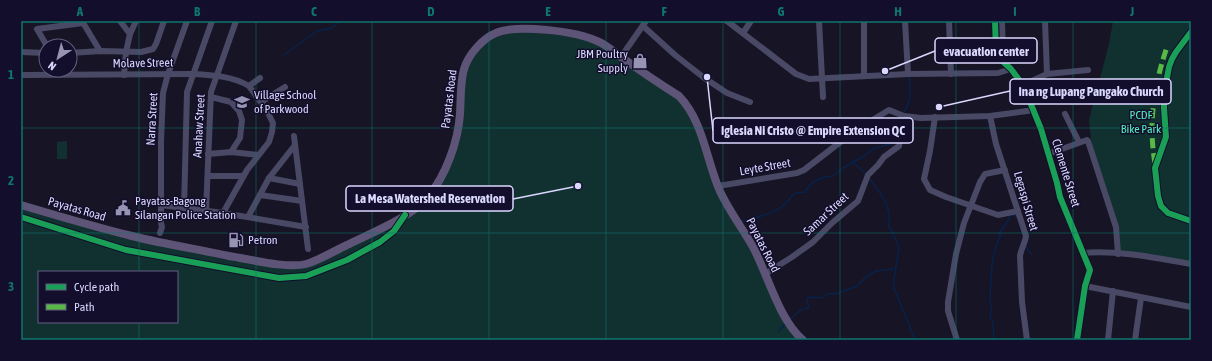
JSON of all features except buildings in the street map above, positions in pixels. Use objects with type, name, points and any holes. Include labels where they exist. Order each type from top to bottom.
[{"type":"main road","name":"Payatas Road","points":[[21,205],[115,232],[243,258],[278,263],[301,264],[320,258],[405,216],[428,198],[448,161],[457,132],[464,69],[472,54],[485,40],[504,30],[566,32],[597,41],[679,96],[686,103],[698,126],[718,186],[753,247],[784,315],[803,340]]},
{"type":"street","points":[[120,21],[130,34]]},
{"type":"street","points":[[124,75],[126,52],[130,34],[136,21]]},
{"type":"street","points":[[78,53],[141,52],[153,49],[164,21]]},
{"type":"street","name":"Narra Street","points":[[159,242],[162,227],[161,141],[163,93],[168,74],[187,21]]},
{"type":"street","points":[[184,208],[187,92],[212,21]]},
{"type":"street","name":"Anahaw Street","points":[[206,211],[211,92],[236,21]]},
{"type":"street","points":[[727,21],[796,74],[809,79],[908,74],[998,73],[1010,69]]},
{"type":"street","points":[[743,33],[751,21]]},
{"type":"street","points":[[819,21],[823,96]]},
{"type":"street","points":[[864,21],[864,76]]},
{"type":"street","points":[[905,21],[908,74]]},
{"type":"street","points":[[949,21],[951,74]]},
{"type":"street","name":"Clemente Street","points":[[995,21],[996,52],[998,57],[1023,85],[1034,110],[1060,197],[1090,270],[1077,340]]},
{"type":"street","points":[[1001,60],[1003,56],[1002,21]]},
{"type":"street","points":[[1045,21],[1047,74]]},
{"type":"street","points":[[42,38],[37,29],[82,22],[100,52]]},
{"type":"street","points":[[621,57],[644,23],[675,55],[703,77],[727,93],[750,102]]},
{"type":"street","points":[[21,52],[38,53]]},
{"type":"street","points":[[1023,85],[1047,74],[1088,70]]},
{"type":"street","name":"Molave Street","points":[[21,75],[38,74]]},
{"type":"street","name":"Molave Street","points":[[78,74],[124,75],[193,74],[217,76],[241,82],[249,86]]},
{"type":"street","points":[[223,213],[243,176],[268,142],[272,132],[272,122],[261,102],[249,86],[260,78]]},
{"type":"street","points":[[261,102],[284,88]]},
{"type":"street","points":[[211,97],[231,102],[238,111],[242,120],[240,138],[231,152]]},
{"type":"street","name":"Leyte Street","points":[[718,186],[797,173],[804,170],[856,130],[889,110],[904,116],[920,118],[990,116],[1034,110]]},
{"type":"street","points":[[1065,114],[1079,142]]},
{"type":"street","name":"Samar Street","points":[[765,274],[813,242],[858,200],[868,175],[884,157],[899,146],[904,116]]},
{"type":"street","name":"Legaspi Street","points":[[990,116],[996,144],[1026,236],[1025,242],[1021,248],[1020,256],[1022,302],[1027,340]]},
{"type":"street","points":[[935,117],[924,179],[930,190],[998,215],[1018,211]]},
{"type":"street","points":[[294,136],[308,249]]},
{"type":"street","points":[[1048,154],[1079,142],[1088,141],[1116,227],[1118,254]]},
{"type":"street","points":[[248,217],[269,178],[295,145]]},
{"type":"street","points":[[208,154],[231,152],[258,155]]},
{"type":"street","points":[[957,340],[948,311],[948,302],[956,254],[964,223],[980,182],[985,174],[1005,170]]},
{"type":"street","points":[[208,176],[243,176]]},
{"type":"street","points":[[269,178],[300,184]]},
{"type":"street","points":[[260,195],[302,201]]},
{"type":"street","points":[[161,205],[223,213],[306,227]]},
{"type":"street","points":[[21,217],[126,250],[279,278],[306,276],[347,260],[394,231],[405,216]]},
{"type":"street","points":[[1083,253],[1094,252],[1118,254],[1191,264]]},
{"type":"street","points":[[1086,286],[1191,307]]},
{"type":"street","points":[[1108,340],[1113,291]]},
{"type":"street","points":[[1135,340],[1141,298]]},
{"type":"green space","name":"PCDF Bike Park","points":[[1113,21],[1191,21],[1191,262],[1119,252],[1091,139],[1089,121],[1109,44]]},
{"type":"green space","points":[[516,30],[589,39],[686,103],[718,186],[778,304],[803,340],[21,340],[21,205],[225,260],[243,258],[301,265],[410,213],[447,169],[466,68],[487,41]]},
{"type":"green space","points":[[67,141],[67,159],[57,159],[57,142]]},
{"type":"waterway","points":[[284,55],[317,31],[332,28],[340,21]]},
{"type":"waterway","points":[[904,112],[907,108],[909,99],[909,76]]},
{"type":"waterway","points":[[740,222],[775,211],[795,194],[805,192],[812,183],[824,177],[833,176],[875,148],[897,141]]},
{"type":"waterway","points":[[853,162],[866,174]]},
{"type":"waterway","points":[[869,178],[885,200],[889,212],[889,227],[899,248],[894,288],[915,340]]},
{"type":"waterway","points":[[994,340],[993,324],[990,316],[992,304],[990,302],[993,259],[997,242],[1001,235],[999,234],[1009,219],[1009,216],[1012,214],[1017,217]]},
{"type":"waterway","points":[[1026,247],[1031,254]]},
{"type":"waterway","points":[[790,319],[802,309],[809,308],[807,301],[810,297],[822,298],[828,294],[836,294],[857,286],[866,277],[876,271],[893,269]]},
{"type":"waterway","points":[[779,331],[786,323]]},
{"type":"marked path","points":[[1155,163],[1152,119],[1162,61],[1167,47]]},
{"type":"cycle path","points":[[995,21],[996,52],[998,57],[1011,69],[1023,85],[1041,129],[1060,197],[1090,270],[1085,286],[1077,340]]},
{"type":"cycle path","points":[[1191,32],[1176,52],[1169,67],[1164,94],[1166,137],[1155,168],[1158,196],[1161,206],[1168,213],[1191,221]]},
{"type":"cycle path","points":[[21,217],[126,250],[279,278],[306,276],[347,260],[380,242],[394,231],[405,215]]},
{"type":"place","name":"JBM Poultry Supply","points":[[640,61]]},
{"type":"place","name":"evacuation center","points":[[885,71]]},
{"type":"place","name":"Iglesia Ni Cristo @ Empire Extension QC","points":[[707,77]]},
{"type":"place","name":"Village School of Parkwood","points":[[242,102]]},
{"type":"place","name":"Ina ng Lupang Pangako Church","points":[[939,107]]},
{"type":"place","name":"La Mesa Watershed Reservation","points":[[578,186]]},
{"type":"place","name":"Payatas-Bagong Silangan Police Station","points":[[123,208]]},
{"type":"place","name":"Petron","points":[[236,240]]}]
